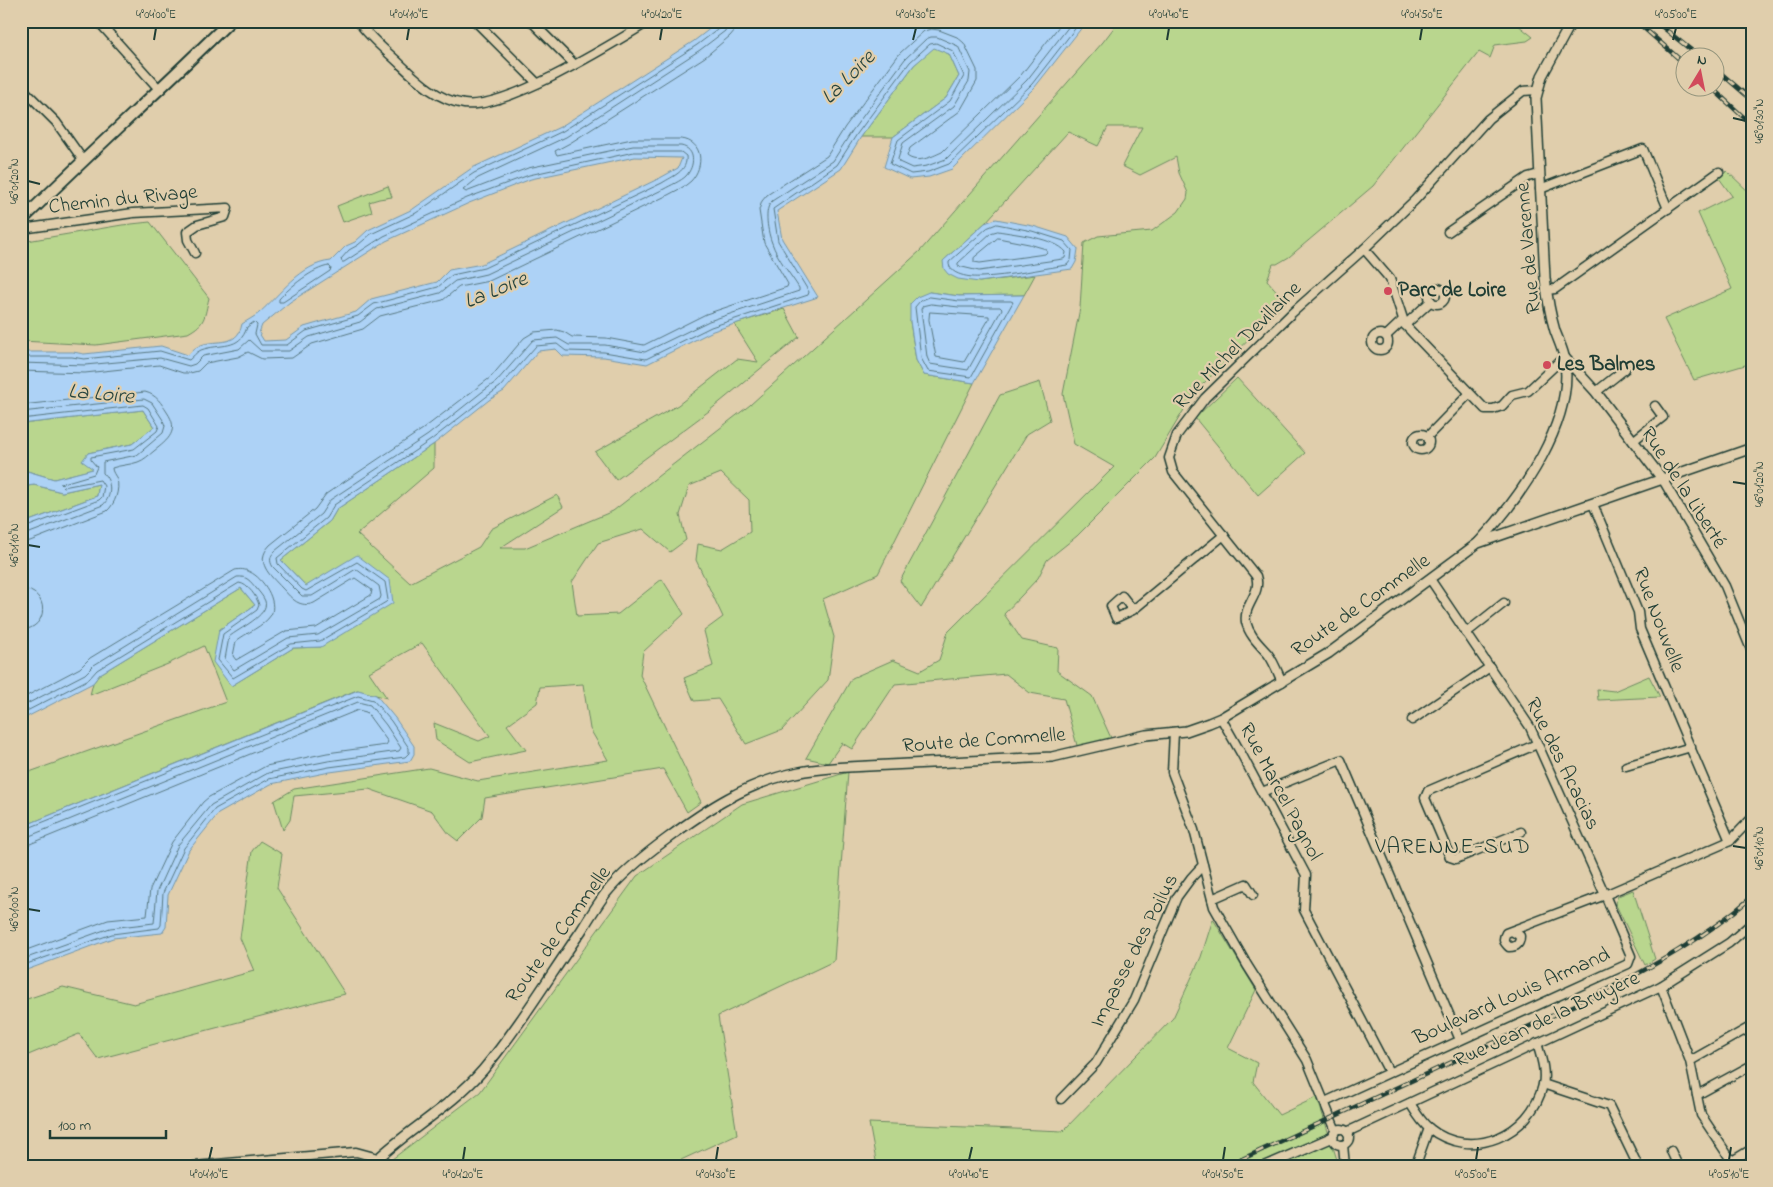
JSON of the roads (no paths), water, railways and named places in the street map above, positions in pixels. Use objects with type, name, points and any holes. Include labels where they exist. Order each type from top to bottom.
[{"type":"main road","points":[[21,221],[230,21]]},
{"type":"street","points":[[98,21],[160,90]]},
{"type":"street","points":[[358,21],[366,32],[420,82],[446,99],[464,104],[482,104],[537,84],[650,21]]},
{"type":"street","points":[[475,21],[537,84]]},
{"type":"street","points":[[531,21],[574,64]]},
{"type":"street","name":"Rue de Varenne","points":[[1478,543],[1501,517],[1544,454],[1553,434],[1563,401],[1565,380],[1564,357],[1555,330],[1546,290],[1536,104],[1537,90],[1545,69],[1572,21]]},
{"type":"street","points":[[21,87],[56,122],[83,160]]},
{"type":"street","name":"Rue Michel Devillaine","points":[[1282,682],[1271,659],[1257,645],[1246,623],[1247,612],[1258,586],[1256,576],[1173,472],[1169,458],[1177,435],[1206,398],[1277,327],[1364,249],[1415,200],[1488,119],[1523,91],[1537,90]]},
{"type":"street","points":[[1540,189],[1642,149],[1668,209]]},
{"type":"street","points":[[1546,290],[1555,289],[1720,172]]},
{"type":"street","points":[[1448,232],[1528,177],[1539,174]]},
{"type":"street","name":"Chemin du Rivage","points":[[21,226],[29,228],[133,213],[228,208],[225,217],[196,225],[187,232],[188,240],[195,253]]},
{"type":"street","points":[[1364,249],[1390,279],[1404,322],[1485,409],[1493,410],[1502,406],[1512,395],[1528,391],[1564,357]]},
{"type":"street","points":[[1386,336],[1431,301]]},
{"type":"street","name":"Rue de la Liberté","points":[[1564,357],[1596,392],[1662,480],[1725,586],[1752,652]]},
{"type":"street","points":[[1596,392],[1625,369]]},
{"type":"street","points":[[1427,437],[1469,394]]},
{"type":"street","points":[[1633,442],[1664,417],[1655,406]]},
{"type":"street","name":"Route de Commelle","points":[[370,1166],[450,1103],[481,1072],[508,1037],[606,894],[626,872],[663,841],[702,813],[739,792],[769,780],[795,773],[848,767],[1052,757],[1146,735],[1186,731],[1221,718],[1329,653],[1478,543],[1752,448]]},
{"type":"street","name":"Rue Nouvelle","points":[[1593,504],[1638,612],[1640,629],[1730,841]]},
{"type":"street","points":[[1132,610],[1224,535]]},
{"type":"street","name":"Rue des Acacias","points":[[1430,579],[1530,727],[1605,895]]},
{"type":"street","points":[[1466,633],[1504,603]]},
{"type":"street","points":[[1412,720],[1490,668]]},
{"type":"street","name":"Rue Marcel Pagnol","points":[[1221,718],[1306,875],[1304,910],[1389,1072]]},
{"type":"street","points":[[1174,732],[1172,772],[1194,830],[1214,907],[1243,958],[1307,1060],[1325,1102],[1334,1134],[1337,1144],[1343,1145],[1349,1140],[1347,1132],[1342,1129],[1334,1134],[1266,1166]]},
{"type":"street","points":[[1521,832],[1456,859],[1450,857],[1425,798],[1428,791],[1537,744]]},
{"type":"street","points":[[1626,766],[1691,748]]},
{"type":"street","points":[[1262,792],[1341,760],[1460,1040]]},
{"type":"street","points":[[1512,931],[1605,895],[1730,841],[1752,818]]},
{"type":"street","name":"Impasse des Poilus","points":[[1061,1099],[1096,1062],[1131,1006],[1177,897],[1203,865]]},
{"type":"street","points":[[1212,900],[1246,884],[1253,895]]},
{"type":"street","name":"Boulevard Louis Armand","points":[[1325,1102],[1628,964],[1631,956],[1605,895]]},
{"type":"street","name":"Rue Jean de la Bruyère","points":[[1347,1132],[1661,986],[1729,943],[1752,923]]},
{"type":"street","points":[[1661,986],[1690,1061],[1701,1115],[1734,1163]]},
{"type":"street","points":[[1690,1061],[1752,1026]]},
{"type":"street","points":[[1410,1104],[1429,1128],[1445,1137],[1460,1142],[1475,1143],[1488,1142],[1504,1136],[1529,1115],[1538,1101],[1543,1084],[1543,1067],[1537,1044]]},
{"type":"street","points":[[1696,1096],[1752,1065]]},
{"type":"street","points":[[1543,1084],[1608,1106],[1638,1166]]},
{"type":"street","points":[[1420,1166],[1418,1159],[1429,1128]]},
{"type":"street","points":[[1343,1145],[1346,1166]]},
{"type":"street","points":[[1724,1166],[1734,1163],[1752,1149]]},
{"type":"street","points":[[1671,1150],[1678,1166]]},
{"type":"street","points":[[194,1166],[356,1152],[378,1158]]},
{"type":"water","name":"La Loire","points":[[720,21],[1087,21],[1035,87],[952,169],[929,177],[910,179],[884,167],[893,137],[946,98],[959,76],[949,54],[934,48],[914,65],[861,137],[841,169],[777,211],[782,239],[818,297],[713,331],[647,364],[604,357],[563,356],[556,349],[538,351],[504,391],[489,400],[434,444],[337,509],[330,521],[281,560],[306,586],[357,555],[390,580],[393,603],[321,647],[293,648],[231,686],[213,662],[219,630],[255,605],[241,588],[100,674],[93,683],[21,720],[21,612],[27,609],[21,608],[21,524],[97,496],[99,484],[62,492],[34,485],[21,487],[21,472],[27,471],[54,479],[93,469],[82,461],[88,453],[132,444],[154,427],[143,410],[21,424],[21,352],[73,352],[84,354],[161,346],[188,355],[195,348],[203,344],[230,340],[239,332],[242,324],[259,313],[300,274],[320,263],[331,261],[346,246],[355,242],[368,230],[413,209],[472,168],[560,127],[694,41]],"holes":[[[635,157],[682,158],[678,168],[660,178],[482,264],[449,270],[437,282],[371,299],[356,312],[304,327],[286,340],[264,341],[259,333],[262,325],[290,302],[386,241],[469,203],[531,179]]]},
{"type":"water","points":[[996,219],[1033,226],[1068,237],[1078,249],[1076,262],[1072,269],[979,282],[958,279],[948,274],[944,269],[943,261],[985,223]]},
{"type":"water","points":[[929,292],[959,296],[1024,295],[974,383],[924,375],[916,360],[910,321],[910,304],[917,297]]},
{"type":"water","points":[[358,690],[376,695],[395,718],[414,746],[414,754],[410,761],[330,772],[271,784],[218,814],[189,850],[168,895],[166,927],[162,933],[113,938],[21,972],[21,827]]},
{"type":"railway","points":[[1636,21],[1676,56]]},
{"type":"railway","points":[[1655,21],[1689,48]]},
{"type":"railway","points":[[1726,78],[1752,100]]},
{"type":"railway","points":[[1723,98],[1752,125]]},
{"type":"railway","points":[[1227,1166],[1597,995],[1638,974],[1697,939],[1752,897]]},
{"type":"place","name":"Parc de Loire","points":[[1388,291]]},
{"type":"place","name":"Les Balmes","points":[[1547,365]]},
{"type":"district","name":"VARENNE-SUD","points":[[1453,848]]}]
